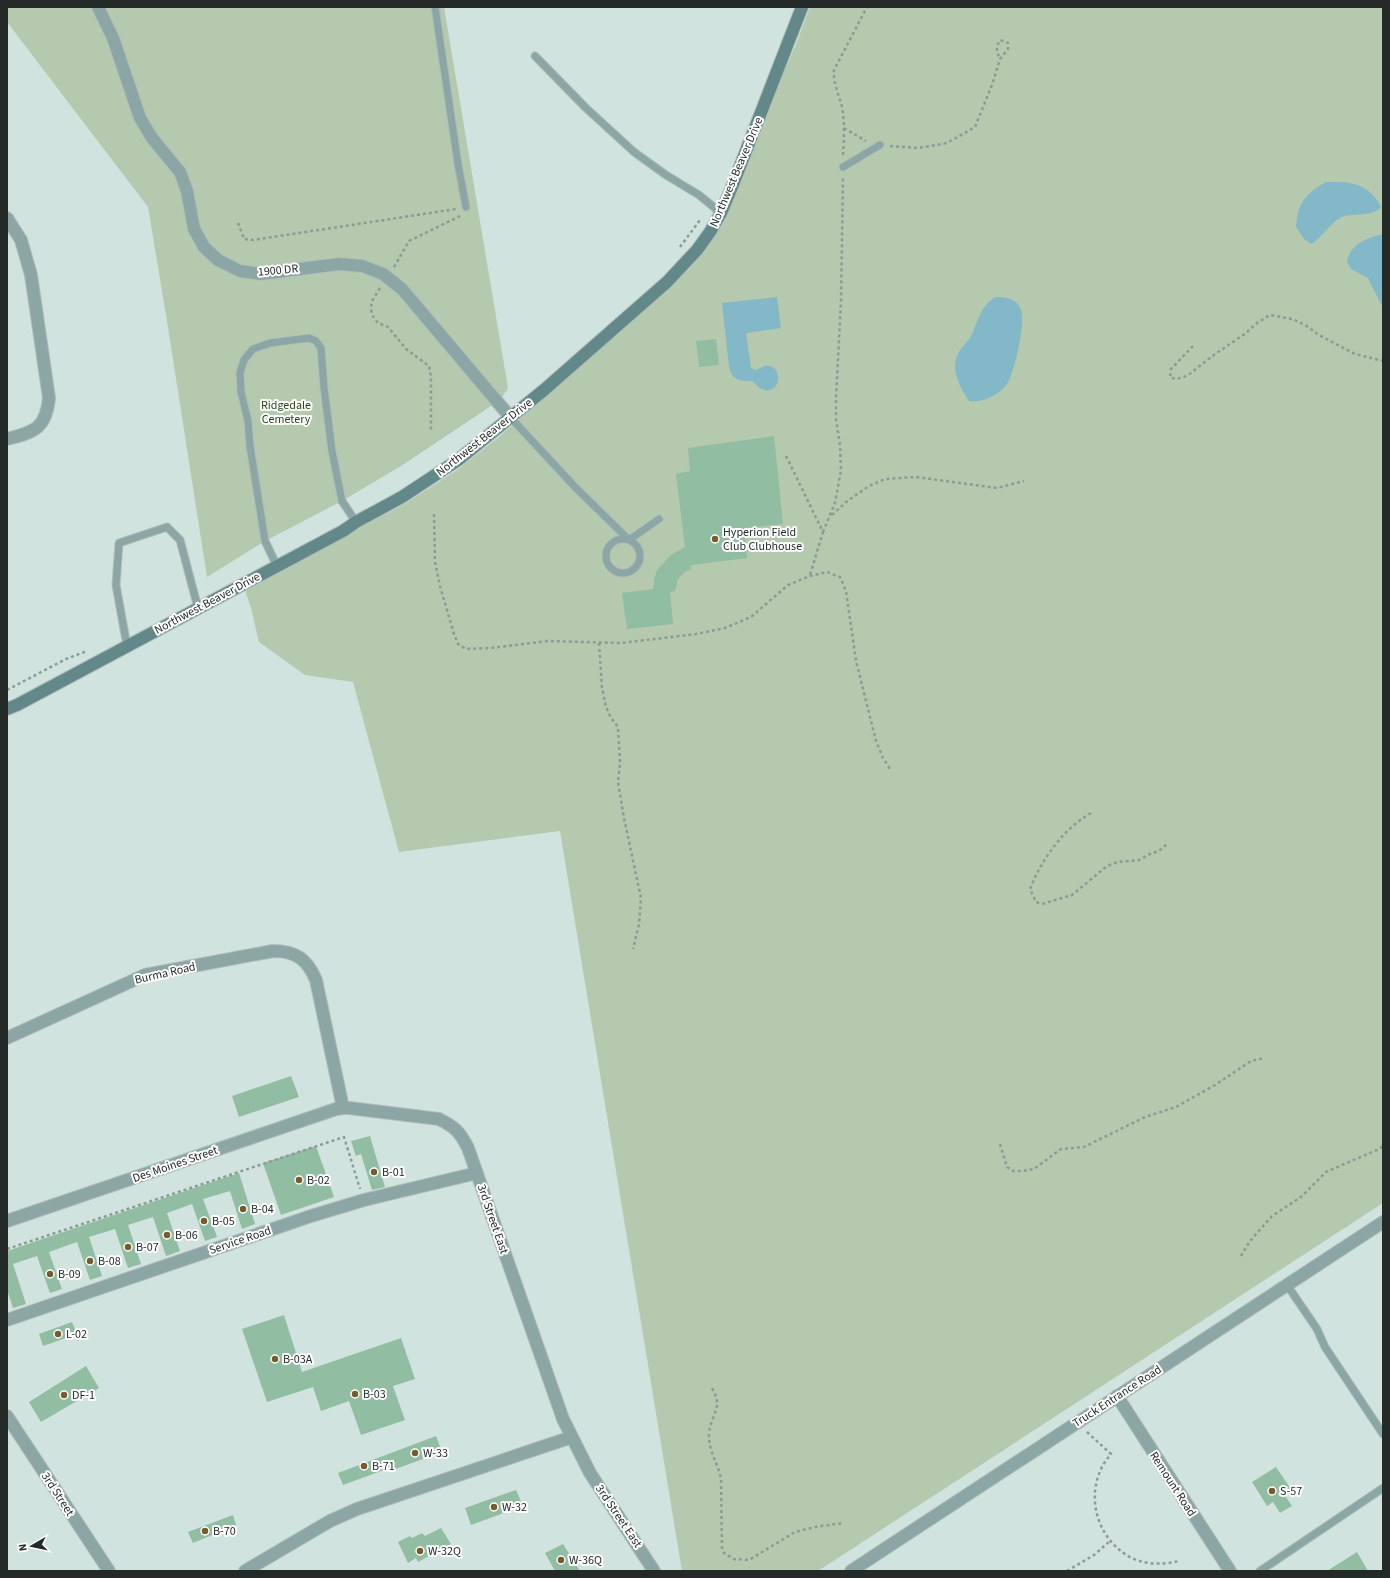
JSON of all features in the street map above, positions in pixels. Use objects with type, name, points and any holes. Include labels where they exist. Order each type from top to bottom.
[{"type":"main road","name":"Northwest Beaver Drive","points":[[7,708],[18,705],[343,531],[356,522],[402,497],[458,460],[511,418],[667,282],[698,250],[710,232],[717,209],[802,7]]},
{"type":"street","name":"1900 DR","points":[[98,7],[113,38],[140,118],[152,138],[180,172],[187,191],[194,229],[204,246],[218,260],[240,271],[261,274],[339,264],[362,266],[383,274],[402,289],[511,418]]},
{"type":"street","points":[[7,218],[21,240],[31,275],[50,398],[48,412],[41,425],[32,432],[7,439]]},
{"type":"street","name":"Burma Road","points":[[7,1038],[146,975],[273,951],[286,952],[299,956],[310,967],[316,980],[343,1108]]},
{"type":"street","name":"3rd Street East","points":[[343,1108],[439,1119],[452,1125],[461,1135],[468,1148],[477,1173],[563,1419],[590,1473],[654,1571]]},
{"type":"street","name":"Des Moines Street","points":[[7,1221],[336,1109],[343,1108]]},
{"type":"street","name":"Service Road","points":[[7,1320],[310,1216],[364,1200],[477,1173]]},
{"type":"street","name":"Truck Entrance Road","points":[[851,1571],[1383,1222]]},
{"type":"street","name":"Remount Road","points":[[1117,1396],[1230,1571]]},
{"type":"street","name":"3rd Street","points":[[7,1416],[109,1571]]},
{"type":"street","points":[[245,1571],[330,1521],[357,1509],[572,1438]]},
{"type":"lane","points":[[435,7],[458,164],[466,207]]},
{"type":"lane","points":[[535,56],[586,108],[634,152],[666,175],[699,194],[717,209]]},
{"type":"lane","points":[[843,167],[880,145]]},
{"type":"lane","points":[[277,566],[265,541],[250,446],[248,422],[241,392],[240,372],[244,360],[253,349],[270,342],[309,338],[316,341],[321,348],[324,388],[332,451],[339,488],[342,500],[356,522]]},
{"type":"lane","points":[[511,418],[574,487],[629,540],[636,544],[640,550],[640,562],[633,571],[625,574],[618,573],[608,565],[606,558],[607,550],[611,544],[618,540],[629,540],[659,519]]},
{"type":"lane","points":[[127,646],[116,585],[119,543],[167,527],[180,540],[198,608]]},
{"type":"lane","points":[[1287,1285],[1317,1329],[1325,1347],[1383,1434]]},
{"type":"lane","points":[[1260,1571],[1383,1488]]},
{"type":"path","points":[[810,576],[823,532],[835,503],[841,470],[836,405],[841,302],[844,128],[842,108],[834,77],[834,70],[867,7]]},
{"type":"path","points":[[844,128],[864,140],[880,145],[919,148],[947,143],[975,127],[992,85],[1000,59],[1008,49],[1008,43],[1000,40],[996,47],[1000,59]]},
{"type":"path","points":[[238,223],[244,239],[253,240],[466,207]]},
{"type":"path","points":[[678,250],[717,209]]},
{"type":"path","points":[[1193,346],[1171,369],[1170,377],[1175,379],[1184,378],[1191,374],[1211,357],[1270,315],[1292,319],[1355,354],[1383,361]]},
{"type":"path","points":[[786,456],[823,532]]},
{"type":"path","points":[[830,516],[846,502],[869,486],[885,479],[916,477],[997,488],[1024,480]]},
{"type":"path","points":[[434,514],[435,562],[451,626],[458,644],[466,649],[547,641],[621,643],[696,634],[725,628],[751,617],[788,585],[810,576],[827,572],[840,577],[846,591],[856,660],[876,741],[883,758],[890,769]]},
{"type":"path","points":[[599,643],[602,688],[606,707],[610,718],[618,727],[620,763],[618,782],[641,898],[639,924],[633,949]]},
{"type":"path","points":[[7,690],[66,659],[94,649]]},
{"type":"path","points":[[1091,813],[1082,819],[1059,840],[1042,864],[1030,889],[1036,902],[1042,904],[1072,895],[1107,866],[1118,862],[1139,860],[1159,851],[1168,843]]},
{"type":"path","points":[[1000,1144],[1007,1167],[1012,1171],[1034,1169],[1044,1163],[1049,1156],[1060,1149],[1084,1147],[1146,1117],[1176,1107],[1215,1085],[1251,1061],[1265,1058]]},
{"type":"path","points":[[7,1249],[344,1137],[364,1200]]},
{"type":"path","points":[[1241,1256],[1250,1240],[1272,1216],[1301,1197],[1326,1172],[1383,1146]]},
{"type":"path","points":[[712,1388],[718,1403],[709,1440],[710,1449],[720,1470],[723,1491],[722,1548],[724,1553],[734,1559],[749,1560],[795,1532],[843,1523]]},
{"type":"path","points":[[1087,1432],[1111,1454],[1099,1473],[1094,1500],[1100,1524],[1110,1541],[1128,1557],[1161,1564],[1179,1561]]},
{"type":"path","points":[[1067,1571],[1094,1555],[1110,1541]]},
{"type":"green space","name":"Ridgedale Cemetery","points":[[7,7],[444,7],[508,388],[500,400],[401,466],[342,501],[265,541],[207,577],[148,207],[7,22]]},
{"type":"green space","points":[[810,7],[1383,7],[1383,1203],[818,1571],[682,1571],[560,831],[399,852],[353,682],[305,675],[259,642],[245,590],[406,503],[457,470],[499,437],[689,269],[715,232],[732,204],[778,84],[795,47]]},
{"type":"water","points":[[1326,182],[1351,183],[1365,189],[1371,193],[1381,207],[1373,212],[1350,215],[1341,218],[1332,224],[1312,244],[1305,240],[1296,227],[1297,219],[1304,200],[1319,186]]},
{"type":"water","points":[[1383,234],[1383,308],[1368,278],[1351,269],[1347,262],[1355,246],[1365,240]]},
{"type":"water","points":[[777,297],[781,328],[746,333],[751,368],[756,370],[764,366],[771,366],[778,374],[777,385],[773,389],[768,390],[761,388],[752,381],[744,381],[732,375],[729,367],[722,303]]},
{"type":"water","points":[[996,297],[1011,299],[1017,303],[1021,310],[1021,336],[1016,359],[1010,378],[1000,392],[979,401],[969,401],[959,384],[955,371],[956,358],[972,335],[984,307]]},
{"type":"building","points":[[716,339],[719,365],[699,367],[696,341]]},
{"type":"building","name":"Hyperion Field Club Clubhouse","points":[[774,436],[783,524],[744,528],[747,558],[691,565],[691,570],[686,571],[678,579],[675,591],[670,592],[673,624],[627,629],[622,593],[653,589],[657,570],[671,555],[685,547],[676,474],[690,471],[688,448]]},
{"type":"building","points":[[291,1076],[299,1097],[239,1117],[232,1096]]},
{"type":"building","name":"B-01","points":[[370,1136],[385,1187],[372,1190],[361,1154],[356,1156],[351,1141]]},
{"type":"building","name":"B-02","points":[[316,1146],[334,1197],[281,1215],[263,1163]]},
{"type":"building","points":[[239,1173],[255,1224],[242,1229],[230,1191],[203,1199],[217,1237],[205,1241],[192,1204],[167,1213],[180,1251],[166,1256],[153,1217],[128,1225],[141,1264],[128,1268],[115,1229],[89,1237],[102,1276],[90,1280],[77,1242],[49,1252],[62,1289],[50,1293],[37,1256],[13,1264],[26,1304],[13,1308],[7,1290],[7,1251]]},
{"type":"building","name":"B-03","points":[[284,1315],[302,1372],[401,1338],[415,1379],[393,1386],[405,1420],[361,1435],[349,1401],[321,1411],[313,1387],[267,1402],[242,1329]]},
{"type":"building","name":"L-02","points":[[72,1322],[77,1334],[43,1346],[39,1334]]},
{"type":"building","name":"DF-1","points":[[86,1366],[99,1388],[41,1422],[29,1402]]},
{"type":"building","points":[[436,1436],[442,1452],[393,1470],[392,1467],[343,1485],[338,1473]]},
{"type":"building","name":"S-57","points":[[1276,1467],[1291,1489],[1284,1494],[1292,1506],[1280,1513],[1273,1502],[1267,1506],[1252,1482]]},
{"type":"building","name":"W-32","points":[[516,1490],[523,1506],[471,1525],[465,1508]]},
{"type":"building","name":"B-70","points":[[233,1515],[236,1525],[193,1543],[188,1532]]},
{"type":"building","name":"W-32Q","points":[[441,1528],[451,1544],[418,1562],[416,1558],[408,1563],[398,1542],[410,1536],[412,1538],[422,1533],[425,1536]]},
{"type":"building","name":"W-36Q","points":[[563,1544],[580,1571],[555,1571],[545,1553]]},
{"type":"building","points":[[1357,1552],[1368,1571],[1327,1571]]},
{"type":"place","name":"Hyperion Field Club Clubhouse","points":[[715,539]]},
{"type":"place","name":"B-01","points":[[374,1172]]},
{"type":"place","name":"B-02","points":[[299,1180]]},
{"type":"place","name":"B-04","points":[[243,1209]]},
{"type":"place","name":"B-05","points":[[204,1221]]},
{"type":"place","name":"B-06","points":[[167,1235]]},
{"type":"place","name":"B-07","points":[[128,1247]]},
{"type":"place","name":"B-08","points":[[90,1261]]},
{"type":"place","name":"B-09","points":[[50,1274]]},
{"type":"place","name":"L-02","points":[[58,1334]]},
{"type":"place","name":"B-03A","points":[[275,1359]]},
{"type":"place","name":"B-03","points":[[355,1394]]},
{"type":"place","name":"DF-1","points":[[64,1395]]},
{"type":"place","name":"W-33","points":[[415,1453]]},
{"type":"place","name":"B-71","points":[[364,1466]]},
{"type":"place","name":"S-57","points":[[1272,1491]]},
{"type":"place","name":"W-32","points":[[494,1507]]},
{"type":"place","name":"B-70","points":[[205,1531]]},
{"type":"place","name":"W-32Q","points":[[420,1551]]},
{"type":"place","name":"W-36Q","points":[[561,1560]]}]
